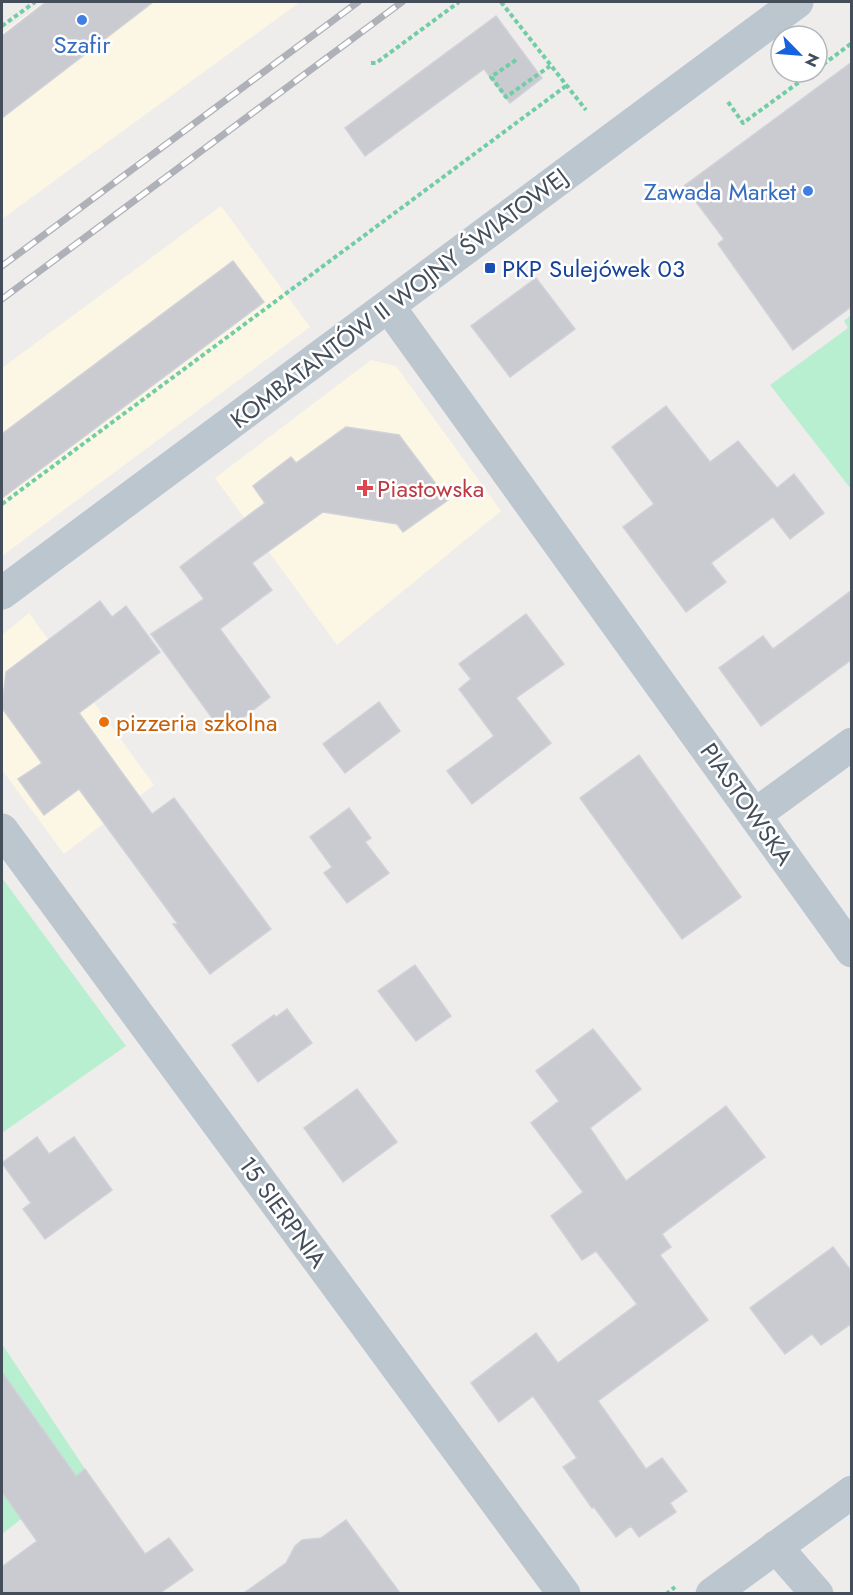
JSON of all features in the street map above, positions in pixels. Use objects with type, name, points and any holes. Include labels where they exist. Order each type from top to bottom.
[{"type":"street","name":"KOMBATANTÓW II WOJNY ŚWIATOWEJ","points":[[2,593],[797,2]]},
{"type":"street","name":"PIASTOWSKA","points":[[389,307],[756,814],[852,951]]},
{"type":"street","points":[[756,814],[852,744]]},
{"type":"street","name":"15 SIERPNIA","points":[[2,831],[564,1593]]},
{"type":"street","points":[[712,1593],[852,1492]]},
{"type":"street","points":[[776,1547],[817,1593]]},
{"type":"path","points":[[2,26],[34,2]]},
{"type":"path","points":[[371,63],[376,63],[459,2]]},
{"type":"path","points":[[501,2],[610,140]]},
{"type":"path","points":[[829,60],[852,43]]},
{"type":"path","points":[[516,60],[491,77],[506,97],[550,66]]},
{"type":"path","points":[[2,504],[566,86]]},
{"type":"shaded area","points":[[43,2],[300,2],[2,219],[2,33]]},
{"type":"shaded area","points":[[221,206],[310,327],[2,556],[2,368]]},
{"type":"shaded area","points":[[371,360],[396,366],[501,511],[337,645],[215,478]]},
{"type":"shaded area","points":[[29,613],[154,785],[64,854],[2,770],[2,635]]},
{"type":"green space","points":[[851,315],[851,489],[770,385],[848,328],[844,321]]},
{"type":"green space","points":[[2,878],[126,1046],[2,1133]]},
{"type":"green space","points":[[2,1344],[85,1469],[2,1534]]},
{"type":"building","points":[[46,2],[153,2],[2,118],[2,36]]},
{"type":"building","points":[[496,16],[542,78],[510,103],[484,69],[365,156],[345,128]]},
{"type":"building","points":[[852,62],[852,306],[793,350],[718,244],[724,239],[684,186],[822,84],[829,84],[829,79]]},
{"type":"building","points":[[233,261],[264,302],[2,498],[2,434]]},
{"type":"building","points":[[536,278],[575,329],[510,377],[471,326]]},
{"type":"building","points":[[666,406],[710,462],[738,441],[777,488],[794,474],[824,513],[790,539],[773,517],[711,563],[726,582],[686,612],[623,527],[654,504],[612,447]]},
{"type":"building","points":[[346,427],[399,435],[448,500],[403,532],[397,524],[323,512],[252,563],[272,590],[220,629],[270,697],[223,733],[151,634],[204,599],[180,567],[265,503],[253,486],[291,457],[296,463]]},
{"type":"building","points":[[852,590],[852,659],[761,726],[719,668],[763,636],[773,649]]},
{"type":"building","points":[[100,601],[112,617],[126,606],[160,652],[79,713],[152,814],[174,798],[271,929],[210,974],[173,924],[178,924],[79,789],[44,815],[18,779],[42,763],[2,708],[6,672]]},
{"type":"building","points":[[526,614],[564,664],[516,698],[551,743],[472,804],[447,771],[494,736],[459,689],[471,679],[459,664]]},
{"type":"building","points":[[379,702],[400,731],[345,773],[323,744]]},
{"type":"building","points":[[639,755],[741,897],[682,939],[580,798]]},
{"type":"building","points":[[349,808],[371,838],[365,842],[389,873],[347,903],[324,873],[332,867],[310,837]]},
{"type":"building","points":[[415,965],[451,1016],[416,1041],[378,991]]},
{"type":"building","points":[[287,1009],[312,1043],[258,1082],[232,1045],[274,1015],[276,1017]]},
{"type":"building","points":[[593,1029],[641,1089],[590,1128],[626,1181],[726,1106],[765,1157],[662,1234],[671,1247],[660,1255],[708,1320],[598,1401],[646,1469],[662,1458],[687,1491],[670,1503],[676,1512],[639,1537],[631,1526],[616,1537],[594,1507],[592,1508],[563,1467],[577,1458],[533,1396],[499,1422],[471,1383],[536,1333],[558,1363],[637,1304],[596,1251],[582,1260],[551,1216],[583,1192],[531,1123],[559,1101],[536,1071]]},
{"type":"building","points":[[357,1089],[397,1142],[343,1182],[304,1128]]},
{"type":"building","points":[[37,1137],[49,1154],[74,1137],[112,1190],[45,1239],[23,1209],[31,1203],[2,1163]]},
{"type":"building","points":[[833,1247],[852,1272],[852,1323],[821,1345],[812,1334],[785,1354],[750,1308]]},
{"type":"building","points":[[2,1372],[76,1476],[85,1469],[145,1554],[169,1538],[193,1570],[160,1593],[2,1593],[2,1567],[37,1541],[2,1492]]},
{"type":"building","points":[[346,1520],[400,1593],[244,1593],[286,1563],[295,1546],[302,1540],[321,1538]]},
{"type":"railway","points":[[2,266],[358,2]]},
{"type":"railway","points":[[2,299],[402,2]]},
{"type":"place","name":"Szafir","points":[[82,20]]},
{"type":"place","name":"Zawada Market","points":[[808,191]]},
{"type":"place","name":"PKP Sulejówek 03","points":[[490,268]]},
{"type":"place","name":"Piastowska","points":[[365,488]]},
{"type":"place","name":"pizzeria szkolna","points":[[104,722]]}]
